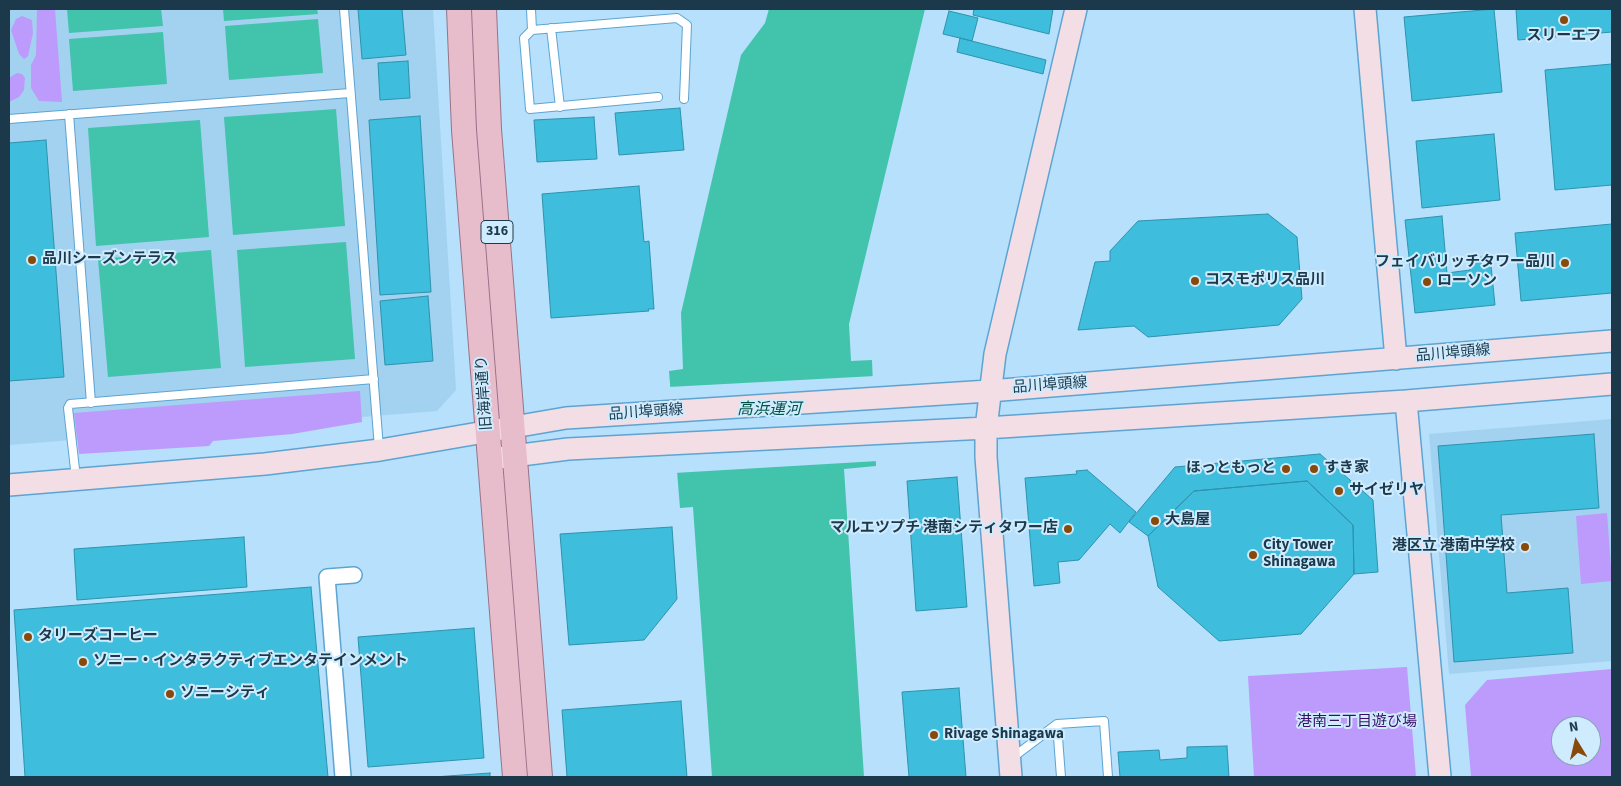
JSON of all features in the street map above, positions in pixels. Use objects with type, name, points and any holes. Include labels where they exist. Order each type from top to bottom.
[{"type":"main road","name":"旧海岸通り","points":[[458,9],[464,130],[515,777]]},
{"type":"main road","name":"旧海岸通り","points":[[484,9],[489,129],[540,777]]},
{"type":"main road","points":[[1011,768],[986,457],[989,391],[995,354],[1076,9]]},
{"type":"main road","points":[[1365,9],[1396,359]]},
{"type":"main road","name":"品川埠頭線","points":[[9,485],[265,464],[380,450],[566,418],[989,391],[1612,341]]},
{"type":"main road","name":"品川埠頭線","points":[[490,459],[568,449],[986,428],[1406,401],[1612,384]]},
{"type":"main road","points":[[1406,401],[1440,777]]},
{"type":"street","points":[[343,777],[326,577],[354,575]]},
{"type":"lane","points":[[344,9],[380,450]]},
{"type":"lane","points":[[531,9],[532,30]]},
{"type":"lane","points":[[658,98],[530,109],[524,38],[532,30],[676,18],[687,25],[684,99]]},
{"type":"lane","points":[[551,28],[560,107]]},
{"type":"lane","points":[[9,119],[350,94]]},
{"type":"lane","points":[[70,114],[91,402]]},
{"type":"lane","points":[[76,480],[68,408],[70,404],[374,380]]},
{"type":"lane","points":[[1011,768],[1057,724],[1104,720],[1108,777]]},
{"type":"lane","points":[[1057,724],[1061,777]]},
{"type":"shaded area","points":[[9,9],[433,9],[456,390],[437,411],[9,445]]},
{"type":"shaded area","name":"港区立 港南中学校","points":[[1612,419],[1612,661],[1449,674],[1429,434]]},
{"type":"green space","points":[[37,9],[55,9],[62,102],[39,101],[31,88],[31,65],[36,55]]},
{"type":"green space","points":[[22,16],[32,20],[33,33],[28,56],[24,59],[19,54],[11,30],[16,19]]},
{"type":"green space","points":[[17,73],[22,74],[25,78],[24,90],[19,97],[9,102],[9,78]]},
{"type":"green space","points":[[360,391],[362,422],[292,434],[213,441],[209,446],[79,454],[74,413]]},
{"type":"green space","points":[[1607,513],[1612,581],[1581,584],[1576,516]]},
{"type":"green space","name":"港南三丁目遊び場","points":[[1407,667],[1416,777],[1254,777],[1248,676]]},
{"type":"green space","points":[[1612,669],[1612,777],[1471,777],[1465,705],[1487,680]]},
{"type":"water","points":[[67,9],[161,9],[163,26],[69,33]]},
{"type":"water","points":[[223,9],[317,9],[318,14],[224,21]]},
{"type":"water","name":"高浜運河","points":[[769,9],[925,9],[849,324],[851,361],[872,360],[876,466],[844,469],[864,777],[712,777],[693,507],[680,508],[669,371],[683,369],[681,313],[741,55],[765,23]]},
{"type":"water","points":[[318,19],[323,73],[229,80],[225,26]]},
{"type":"water","points":[[163,32],[167,84],[73,91],[69,39]]},
{"type":"water","points":[[336,109],[345,226],[233,235],[224,117]]},
{"type":"water","points":[[200,120],[209,237],[96,246],[88,128]]},
{"type":"water","points":[[346,242],[355,359],[245,367],[237,250]]},
{"type":"water","points":[[211,250],[221,368],[108,377],[98,259]]},
{"type":"pier","points":[[875,376],[878,461],[674,473],[668,387]]},
{"type":"building","points":[[358,9],[402,9],[406,55],[362,59]]},
{"type":"building","points":[[974,9],[1053,9],[1049,34],[973,15]]},
{"type":"building","points":[[1494,9],[1502,92],[1412,101],[1404,17]]},
{"type":"building","name":"スリーエフ","points":[[1516,9],[1612,9],[1612,32],[1518,40]]},
{"type":"building","points":[[949,11],[978,18],[972,41],[943,34]]},
{"type":"building","points":[[960,38],[1046,60],[1043,74],[957,52]]},
{"type":"building","points":[[408,61],[410,98],[380,100],[378,63]]},
{"type":"building","points":[[1612,64],[1612,185],[1555,190],[1545,70]]},
{"type":"building","points":[[680,108],[684,150],[619,155],[615,113]]},
{"type":"building","points":[[420,116],[431,292],[380,295],[369,120]]},
{"type":"building","points":[[594,117],[597,159],[537,162],[534,120]]},
{"type":"building","points":[[1494,134],[1500,200],[1422,208],[1416,141]]},
{"type":"building","name":"品川シーズンテラス","points":[[46,140],[64,377],[9,381],[9,143]]},
{"type":"building","points":[[639,186],[644,242],[649,241],[654,309],[648,309],[649,311],[551,318],[542,194]]},
{"type":"building","name":"コスモポリス品川","points":[[1268,214],[1297,237],[1302,299],[1279,325],[1148,337],[1134,326],[1078,330],[1095,262],[1110,261],[1110,251],[1138,221]]},
{"type":"building","points":[[1442,216],[1447,273],[1470,270],[1468,259],[1490,256],[1495,305],[1415,313],[1405,220]]},
{"type":"building","name":"フェイバリッチタワー品川","points":[[1612,224],[1612,293],[1521,301],[1515,233]]},
{"type":"building","points":[[428,296],[433,361],[385,365],[380,301]]},
{"type":"building","points":[[1594,434],[1599,508],[1501,515],[1507,593],[1568,588],[1573,653],[1454,662],[1438,446]]},
{"type":"building","points":[[1320,454],[1373,500],[1378,572],[1354,574],[1353,525],[1307,481],[1194,491],[1148,536],[1129,522],[1175,467]]},
{"type":"building","name":"マルエツプチ 港南シティタワー店","points":[[1087,470],[1136,512],[1120,533],[1110,524],[1079,560],[1058,562],[1060,583],[1034,586],[1025,478],[1077,474],[1076,471]]},
{"type":"building","points":[[957,477],[967,607],[916,611],[907,481]]},
{"type":"building","name":"City Tower Shinagawa","points":[[1307,481],[1353,525],[1354,574],[1301,634],[1219,641],[1158,587],[1148,536],[1194,491]]},
{"type":"building","points":[[672,527],[677,599],[644,640],[569,645],[560,534]]},
{"type":"building","points":[[244,537],[247,587],[77,600],[74,549]]},
{"type":"building","name":"ソニーシティ","points":[[311,587],[328,777],[25,777],[14,610]]},
{"type":"building","points":[[474,628],[484,758],[368,767],[358,637]]},
{"type":"building","name":"Rivage Shinagawa","points":[[959,688],[966,777],[909,777],[902,692]]},
{"type":"building","points":[[681,701],[687,777],[567,777],[562,710]]},
{"type":"building","points":[[1227,746],[1229,777],[1120,777],[1118,752],[1159,750],[1160,760],[1187,758],[1187,747]]},
{"type":"building","points":[[490,773],[490,777],[434,777]]},
{"type":"place","name":"スリーエフ","points":[[1564,20]]},
{"type":"place","name":"品川シーズンテラス","points":[[32,260]]},
{"type":"place","name":"フェイバリッチタワー品川","points":[[1565,263]]},
{"type":"place","name":"コスモポリス品川","points":[[1195,281]]},
{"type":"place","name":"ローソン","points":[[1427,282]]},
{"type":"place","name":"ほっともっと","points":[[1286,469]]},
{"type":"place","name":"すき家","points":[[1314,469]]},
{"type":"place","name":"サイゼリヤ","points":[[1339,491]]},
{"type":"place","name":"大島屋","points":[[1155,521]]},
{"type":"place","name":"マルエツプチ 港南シティタワー店","points":[[1068,529]]},
{"type":"place","name":"港区立 港南中学校","points":[[1525,547]]},
{"type":"place","name":"City Tower Shinagawa","points":[[1253,555]]},
{"type":"place","name":"タリーズコーヒー","points":[[28,637]]},
{"type":"place","name":"ソニー・インタラクティブエンタテインメント","points":[[83,662]]},
{"type":"place","name":"ソニーシティ","points":[[170,694]]},
{"type":"place","name":"Rivage Shinagawa","points":[[934,735]]}]
